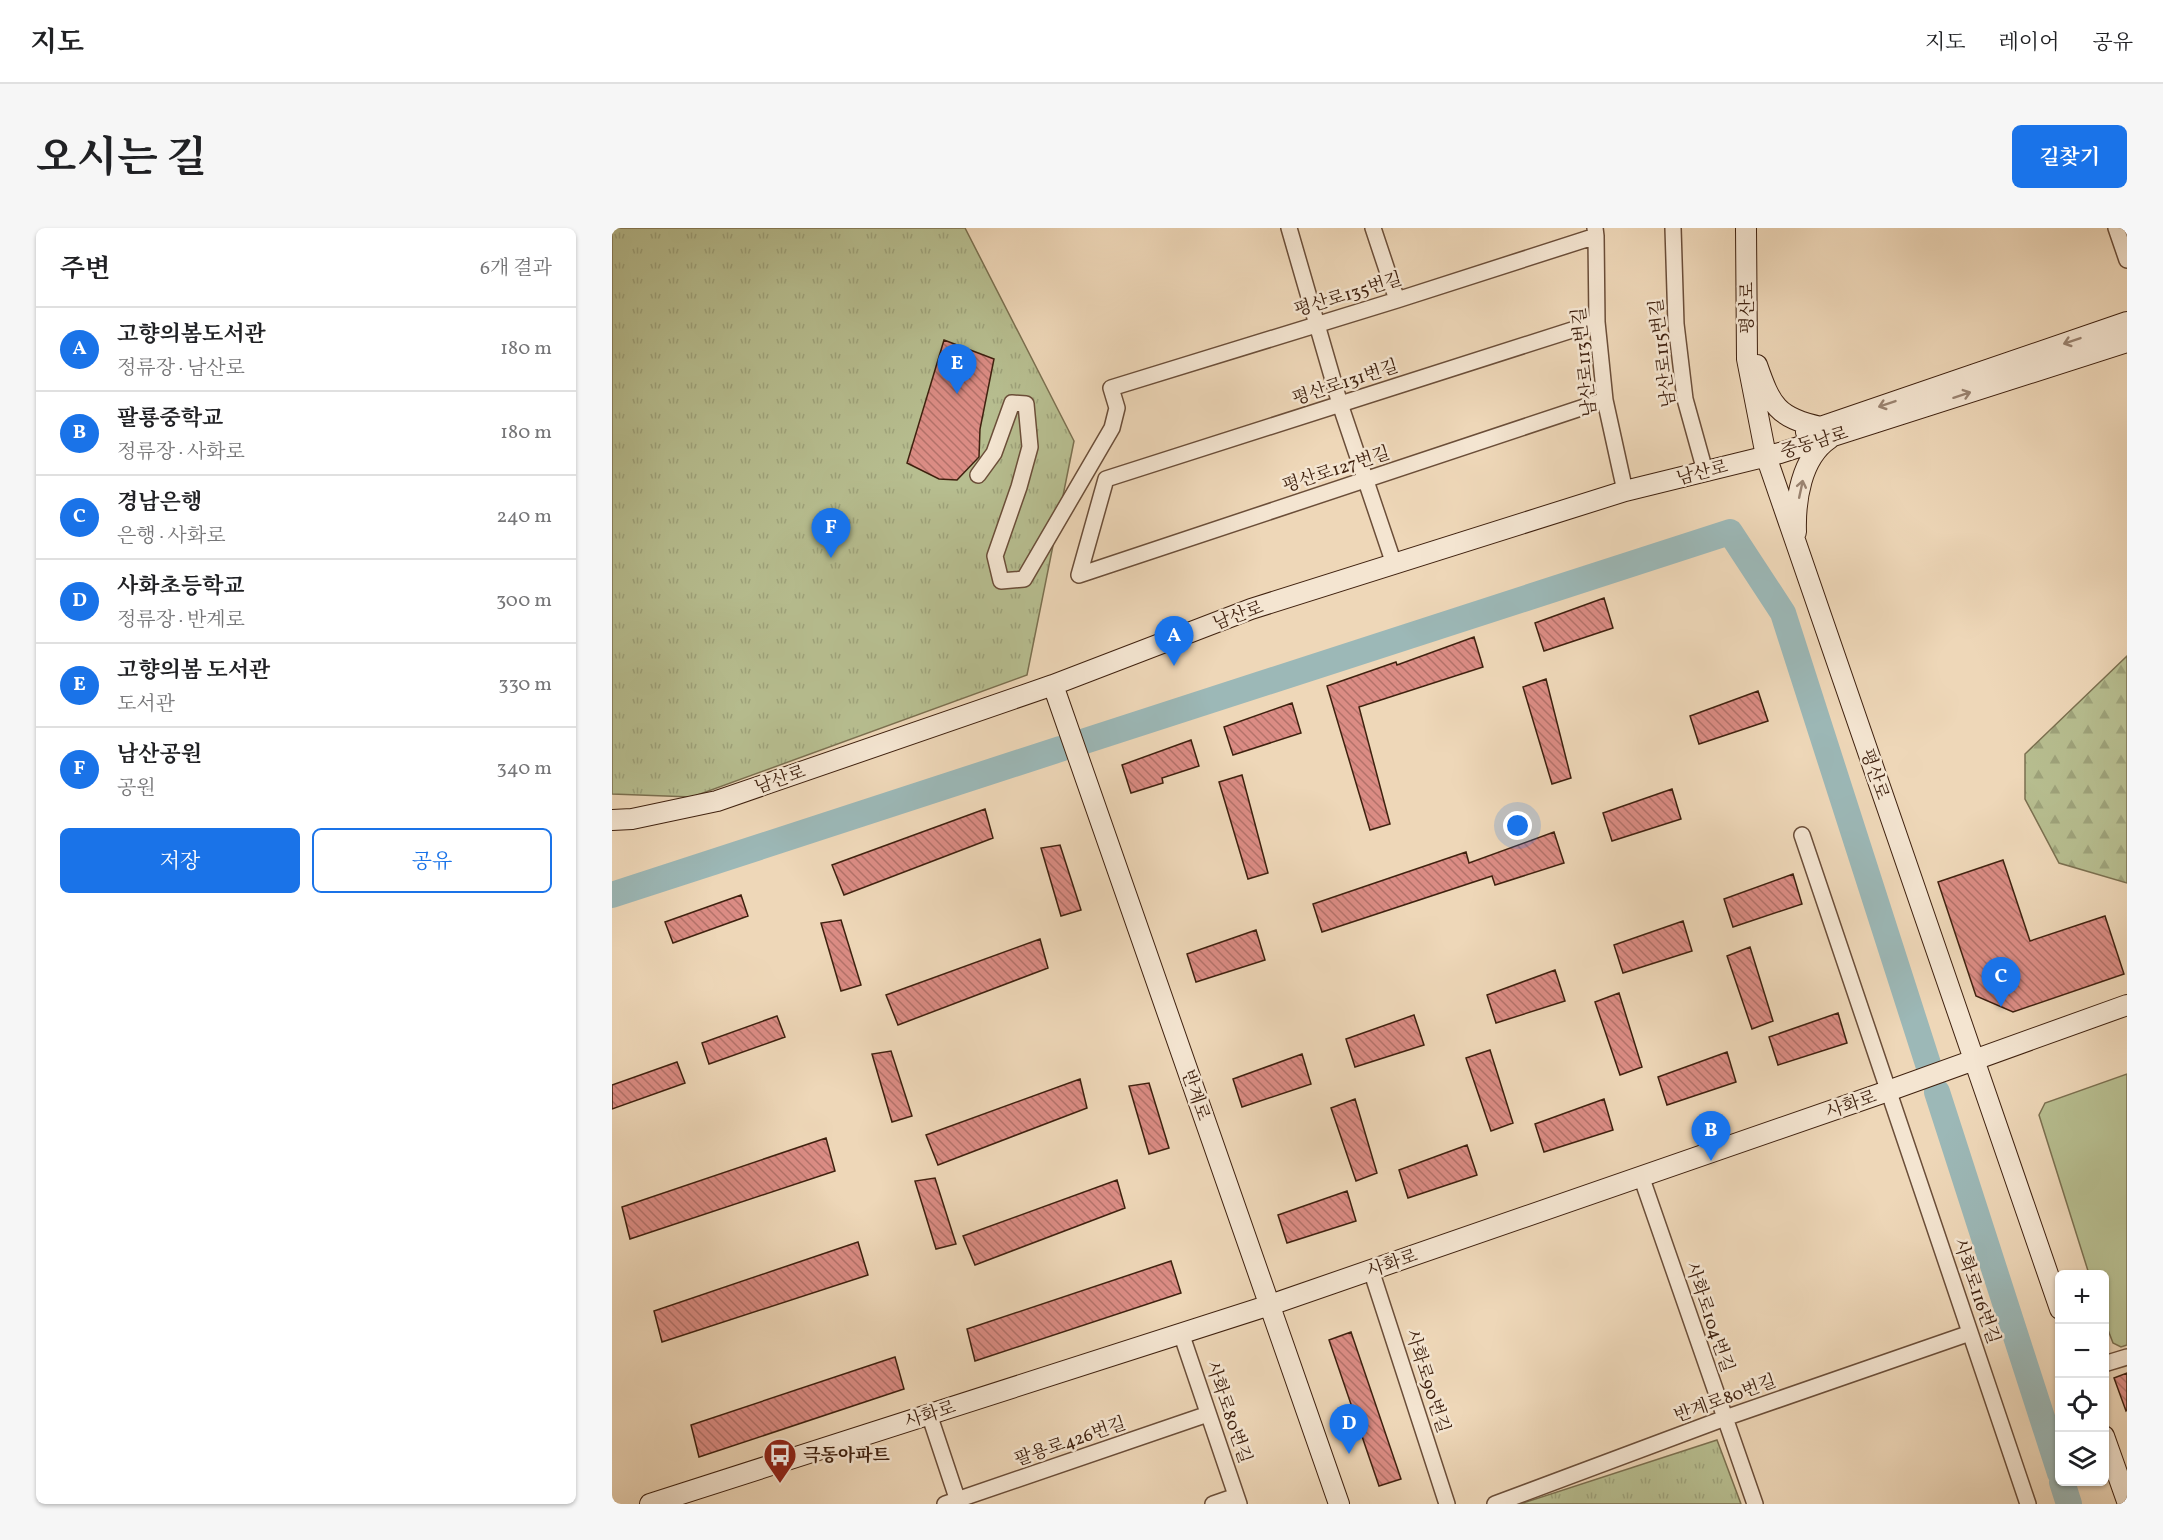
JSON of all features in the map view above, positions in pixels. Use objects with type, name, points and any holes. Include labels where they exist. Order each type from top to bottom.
[{"type":"main road","name":"평산로","points":[[1746,228],[1747,359],[1766,456],[2055,1294]]},
{"type":"main road","name":"중동남로","points":[[1766,456],[2127,322]]},
{"type":"main road","points":[[1747,340],[1773,404],[1783,414],[1827,432],[1804,472],[1796,522],[1796,547]]},
{"type":"main road","name":"중동남로","points":[[1827,432],[2127,342]]},
{"type":"main road","name":"남산로","points":[[612,820],[632,819],[717,801],[1053,685],[1251,609],[1625,491],[1766,456]]},
{"type":"main road","name":"반계로","points":[[1053,685],[1339,1504]]},
{"type":"main road","name":"사화로","points":[[650,1504],[691,1498],[929,1414],[1270,1305],[1888,1091],[2127,1005]]},
{"type":"main road","points":[[2109,1450],[2127,1501]]},
{"type":"street","points":[[1289,228],[1340,404],[1394,564]]},
{"type":"street","points":[[1373,228],[1397,300]]},
{"type":"street","name":"남산로115번길","points":[[1673,228],[1676,324],[1685,399],[1704,471]]},
{"type":"street","points":[[2116,228],[2127,260]]},
{"type":"street","name":"평산로135번길","points":[[978,475],[994,453],[1012,403],[1026,404],[1030,447],[995,556],[1001,580],[1024,579],[1112,428],[1117,408],[1111,388],[1397,300],[1596,232]]},
{"type":"street","name":"남산로113번길","points":[[1596,232],[1597,322],[1605,400],[1625,491]]},
{"type":"street","name":"평산로131번길","points":[[1079,575],[1106,479],[1597,322]]},
{"type":"street","name":"평산로127번길","points":[[1079,575],[1605,400]]},
{"type":"street","name":"사화로116번길","points":[[1802,835],[2028,1504]]},
{"type":"street","name":"사화로104번길","points":[[1641,1176],[1755,1504]]},
{"type":"street","name":"사화로90번길","points":[[1371,1270],[1447,1504]]},
{"type":"street","name":"사화로80번길","points":[[1181,1333],[1238,1500]]},
{"type":"street","name":"반계로80번길","points":[[1495,1504],[1725,1418],[1970,1333]]},
{"type":"street","points":[[2109,1362],[2127,1356]]},
{"type":"street","points":[[929,1414],[954,1503]]},
{"type":"street","name":"팔용로426번길","points":[[954,1503],[1208,1414]]},
{"type":"street","points":[[1213,1504],[1238,1500]]},
{"type":"green space","points":[[612,228],[965,228],[1074,441],[1027,675],[692,797],[612,794]]},
{"type":"green space","points":[[2127,656],[2127,883],[2059,863],[2025,799],[2025,754]]},
{"type":"green space","points":[[2127,1074],[2127,1345],[2121,1347],[2113,1343],[2109,1332],[2109,1270],[2088,1270],[2039,1115],[2045,1103]]},
{"type":"green space","points":[[1717,1440],[1741,1504],[1520,1504]]},
{"type":"building","points":[[944,340],[994,359],[980,429],[979,457],[957,480],[939,479],[907,463]]},
{"type":"building","points":[[1604,598],[1613,628],[1544,651],[1535,623]]},
{"type":"building","points":[[1474,637],[1483,667],[1359,707],[1390,824],[1370,830],[1327,686],[1396,662],[1397,665]]},
{"type":"building","points":[[1546,679],[1571,778],[1552,784],[1523,687]]},
{"type":"building","points":[[1758,691],[1768,721],[1699,744],[1690,716]]},
{"type":"building","points":[[1292,703],[1301,733],[1233,755],[1224,727]]},
{"type":"building","points":[[1191,740],[1199,766],[1162,778],[1163,783],[1131,793],[1122,765]]},
{"type":"building","points":[[1242,775],[1268,873],[1248,879],[1219,782]]},
{"type":"building","points":[[1672,789],[1681,819],[1612,841],[1603,813]]},
{"type":"building","points":[[985,809],[993,838],[844,895],[832,865]]},
{"type":"building","points":[[1554,832],[1564,863],[1495,885],[1492,876],[1322,932],[1313,904],[1466,852],[1469,863]]},
{"type":"building","points":[[1060,845],[1081,910],[1061,916],[1041,848]]},
{"type":"building","points":[[2003,860],[2030,941],[2105,916],[2124,974],[2013,1012],[1976,996],[1938,882]]},
{"type":"building","points":[[1793,874],[1802,904],[1733,927],[1724,899]]},
{"type":"building","points":[[741,895],[748,916],[673,943],[665,922]]},
{"type":"building","points":[[841,920],[861,985],[841,991],[821,923]]},
{"type":"building","points":[[1683,921],[1692,951],[1623,973],[1614,945]]},
{"type":"building","points":[[1256,930],[1265,960],[1196,982],[1187,954]]},
{"type":"building","points":[[1040,939],[1048,968],[898,1025],[886,995]]},
{"type":"building","points":[[1750,947],[1773,1021],[1752,1029],[1727,956]]},
{"type":"building","points":[[1555,970],[1565,1001],[1496,1023],[1487,995]]},
{"type":"building","points":[[1619,993],[1642,1067],[1620,1075],[1595,1002]]},
{"type":"building","points":[[1838,1013],[1847,1043],[1778,1065],[1769,1037]]},
{"type":"building","points":[[1414,1015],[1424,1045],[1355,1067],[1346,1039]]},
{"type":"building","points":[[777,1016],[785,1037],[709,1064],[702,1043]]},
{"type":"building","points":[[1490,1050],[1513,1123],[1491,1131],[1466,1058]]},
{"type":"building","points":[[891,1051],[912,1116],[892,1122],[872,1054]]},
{"type":"building","points":[[1727,1052],[1736,1082],[1667,1105],[1658,1077]]},
{"type":"building","points":[[1302,1054],[1311,1084],[1242,1107],[1233,1079]]},
{"type":"building","points":[[677,1062],[685,1083],[612,1109],[612,1085]]},
{"type":"building","points":[[1080,1079],[1087,1108],[938,1165],[926,1135]]},
{"type":"building","points":[[1149,1083],[1169,1148],[1149,1154],[1129,1086]]},
{"type":"building","points":[[1355,1099],[1377,1173],[1356,1181],[1331,1108]]},
{"type":"building","points":[[1604,1099],[1613,1130],[1544,1152],[1535,1124]]},
{"type":"building","points":[[826,1138],[835,1171],[630,1239],[622,1207]]},
{"type":"building","points":[[1467,1145],[1477,1175],[1408,1198],[1399,1170]]},
{"type":"building","points":[[935,1178],[956,1244],[936,1249],[915,1181]]},
{"type":"building","points":[[1117,1180],[1125,1208],[975,1265],[963,1236]]},
{"type":"building","points":[[1347,1191],[1356,1221],[1287,1243],[1278,1215]]},
{"type":"building","points":[[858,1242],[868,1275],[662,1342],[654,1311]]},
{"type":"building","points":[[1171,1261],[1181,1293],[975,1361],[967,1329]]},
{"type":"building","points":[[1351,1332],[1401,1479],[1379,1486],[1329,1340]]},
{"type":"building","points":[[895,1357],[904,1389],[699,1457],[691,1425]]},
{"type":"building","points":[[2127,1373],[2127,1410],[2126,1411],[2114,1378]]},
{"type":"waterway","points":[[1085,741],[1730,532],[1783,613],[1929,1067]]},
{"type":"waterway","points":[[612,895],[1060,749]]},
{"type":"waterway","points":[[1937,1092],[2055,1458]]},
{"type":"waterway","points":[[2063,1486],[2069,1504]]},
{"type":"place","name":"고향의봄 도서관","points":[[957,394]]},
{"type":"place","name":"남산공원","points":[[831,558]]},
{"type":"place","name":"고향의봄도서관","points":[[1174,666]]},
{"type":"place","name":"경남은행","points":[[2001,1007]]},
{"type":"place","name":"팔룡중학교","points":[[1711,1161]]},
{"type":"place","name":"사화초등학교","points":[[1349,1454]]},
{"type":"place","name":"극동아파트","points":[[780,1484]]}]
